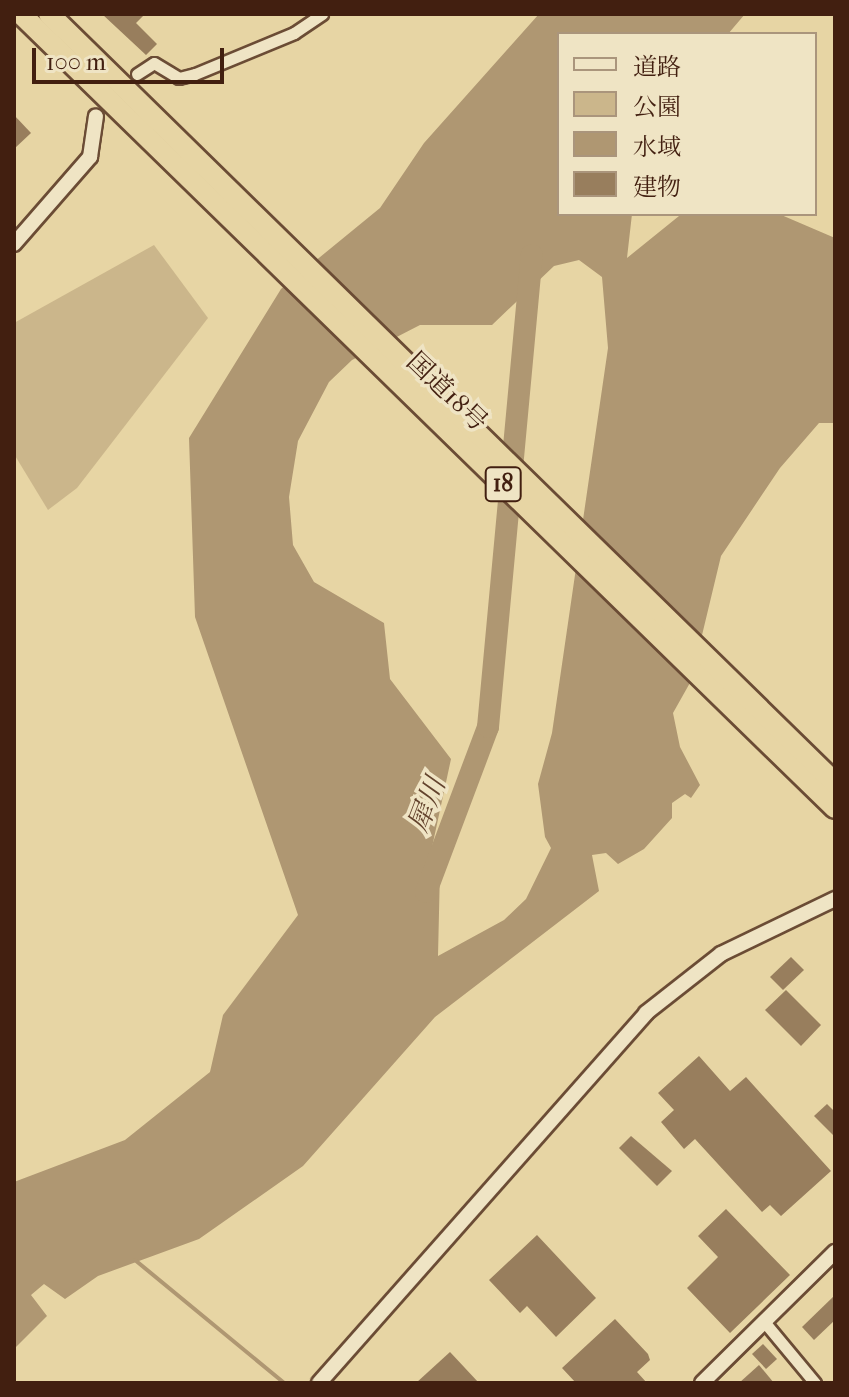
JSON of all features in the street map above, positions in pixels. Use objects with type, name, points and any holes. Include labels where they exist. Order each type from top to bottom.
[{"type":"highway","name":"国道18号","points":[[21,14],[178,154],[835,783]]},
{"type":"highway","name":"国道18号","points":[[49,14],[178,154],[835,808]]},
{"type":"street","points":[[137,74],[154,63],[179,78],[195,74],[294,33],[322,14]]},
{"type":"street","points":[[14,244],[90,157],[96,116]]},
{"type":"street","points":[[319,1383],[646,1013],[721,954],[835,899]]},
{"type":"street","points":[[702,1383],[766,1324],[835,1252]]},
{"type":"street","points":[[766,1324],[815,1383]]},
{"type":"green space","points":[[154,245],[208,318],[77,488],[48,510],[14,454],[14,323]]},
{"type":"water","points":[[539,14],[745,14],[730,32],[557,32],[557,216],[632,216],[627,258],[679,216],[784,216],[835,238],[835,423],[819,423],[780,468],[721,556],[691,681],[673,713],[680,747],[700,785],[691,798],[685,794],[672,803],[672,818],[644,849],[618,864],[606,853],[592,855],[599,891],[435,1017],[303,1166],[199,1239],[98,1276],[65,1299],[44,1284],[31,1295],[47,1316],[14,1349],[14,1182],[125,1140],[210,1072],[223,1015],[298,915],[195,617],[189,438],[281,289],[380,208],[424,143]],"holes":[[[579,260],[602,277],[608,348],[552,733],[538,784],[545,837],[551,848],[526,899],[504,920],[438,956],[440,870],[431,852],[451,759],[390,679],[384,623],[314,582],[293,545],[289,497],[298,441],[329,382],[352,360],[420,325],[492,325],[554,266]]]},
{"type":"building","points":[[102,14],[145,14],[136,23],[157,44],[146,55]]},
{"type":"building","points":[[14,115],[31,133],[14,149]]},
{"type":"building","points":[[791,957],[804,970],[783,990],[770,977]]},
{"type":"building","points":[[786,990],[821,1025],[801,1046],[765,1010]]},
{"type":"building","points":[[699,1056],[730,1091],[746,1077],[831,1171],[781,1216],[770,1205],[762,1212],[695,1139],[684,1149],[661,1122],[674,1110],[658,1093]]},
{"type":"building","points":[[827,1104],[835,1112],[835,1137],[814,1116]]},
{"type":"building","points":[[631,1136],[672,1171],[657,1186],[619,1148]]},
{"type":"building","points":[[726,1209],[790,1275],[730,1333],[687,1288],[718,1257],[698,1236]]},
{"type":"building","points":[[537,1235],[596,1298],[556,1337],[527,1306],[520,1313],[489,1280]]},
{"type":"building","points":[[835,1295],[835,1320],[814,1340],[802,1327]]},
{"type":"building","points":[[615,1319],[648,1354],[650,1360],[637,1372],[647,1383],[576,1383],[562,1368]]},
{"type":"building","points":[[763,1344],[777,1359],[766,1369],[752,1354]]},
{"type":"building","points":[[450,1352],[479,1383],[416,1383]]},
{"type":"building","points":[[759,1365],[774,1383],[739,1383]]},
{"type":"waterway","name":"犀川","points":[[426,892],[488,727],[532,255]]},
{"type":"waterway","points":[[135,1260],[284,1383]]},
{"type":"waterway","points":[[713,1383],[761,1336]]}]
